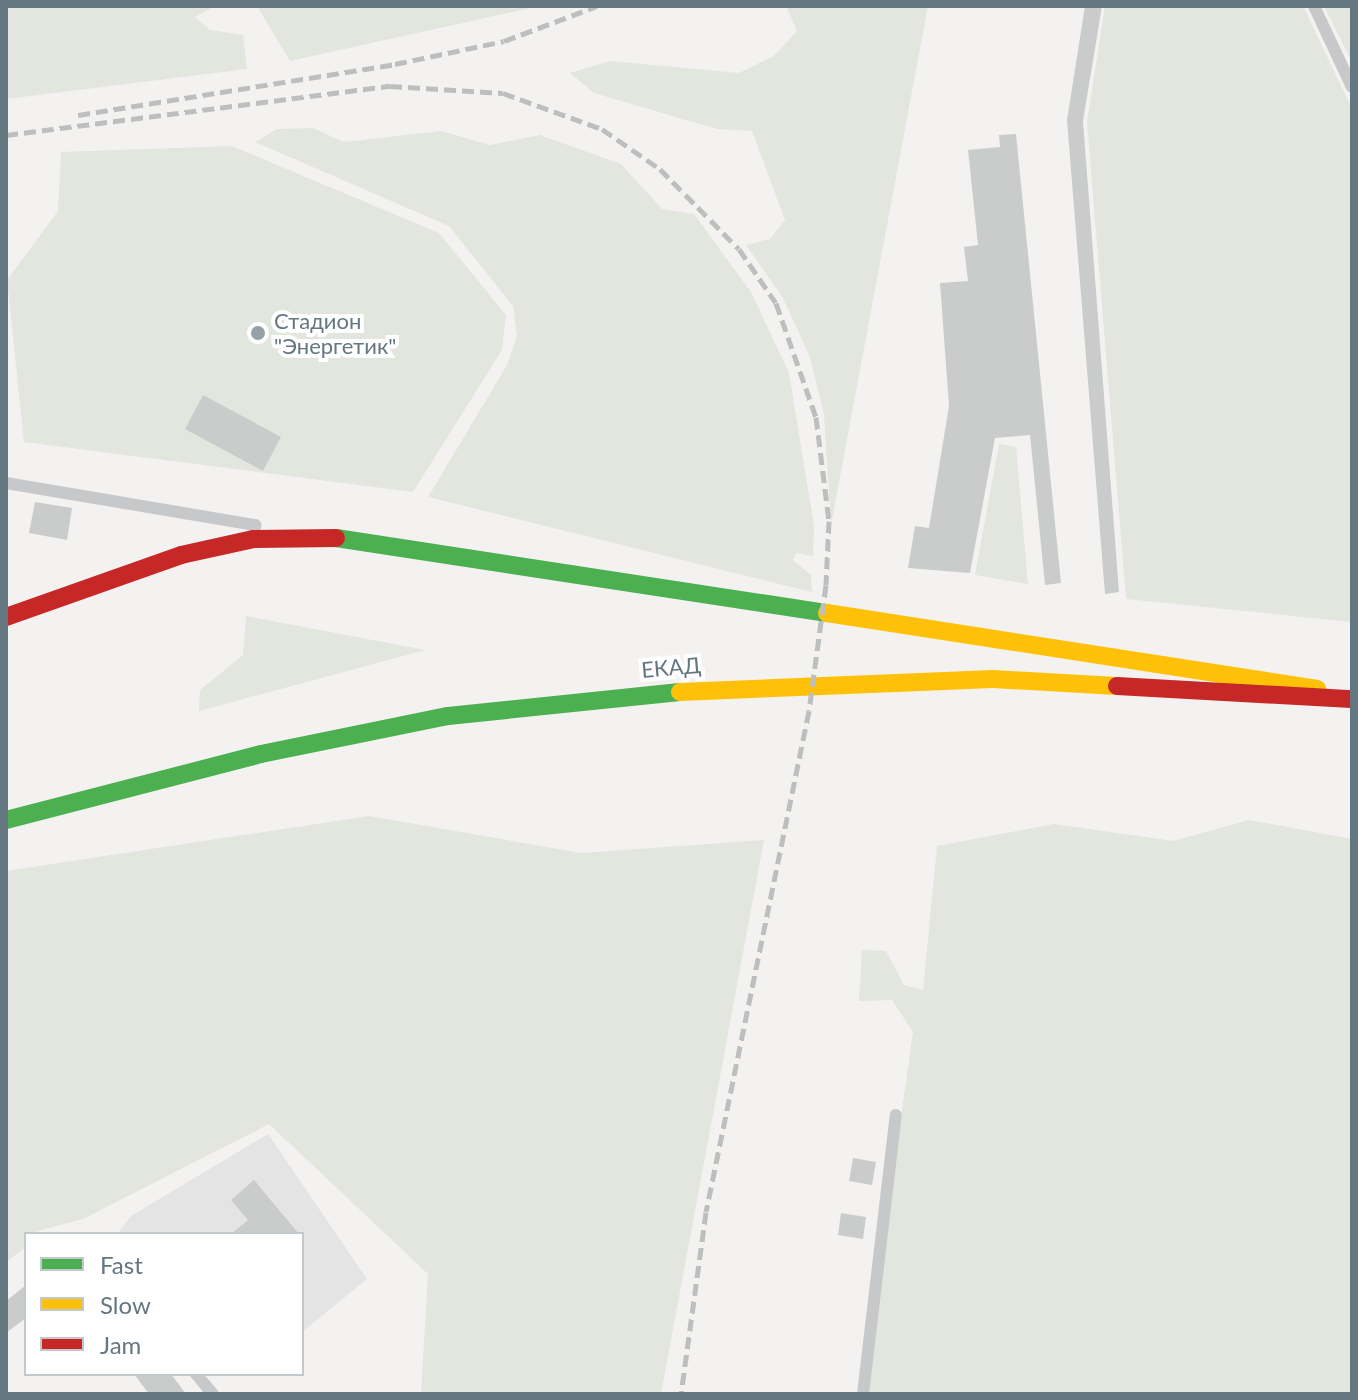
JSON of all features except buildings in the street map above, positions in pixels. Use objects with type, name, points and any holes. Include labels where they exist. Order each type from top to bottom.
[{"type":"main road","points":[[6,617],[140,566],[254,539],[330,537],[869,616],[1352,698]]},
{"type":"main road","name":"ЕКАД","points":[[6,820],[261,754],[448,716],[762,683],[869,680],[1104,683],[1352,698]]},
{"type":"street","points":[[1314,6],[1352,87]]},
{"type":"street","points":[[6,483],[255,525],[254,539]]},
{"type":"street","points":[[863,1394],[896,1115]]},
{"type":"street","points":[[198,1376],[213,1394]]},
{"type":"shaded area","points":[[215,6],[195,17],[210,30],[243,35],[247,69],[6,99],[6,7]]},
{"type":"shaded area","points":[[257,6],[540,6],[290,61]]},
{"type":"shaded area","points":[[786,6],[928,6],[831,525],[824,415],[810,357],[783,298],[746,245],[770,239],[785,220],[752,131],[717,129],[594,93],[570,73],[610,61],[739,73],[775,55],[797,31]]},
{"type":"shaded area","points":[[1105,6],[1303,6],[1352,109],[1352,622],[1126,599],[1087,122]]},
{"type":"shaded area","points":[[1324,6],[1352,6],[1352,62]]},
{"type":"shaded area","points":[[313,128],[344,142],[441,131],[490,145],[540,135],[621,164],[662,209],[694,214],[751,292],[789,373],[814,526],[813,556],[796,553],[793,560],[811,575],[812,592],[428,497],[507,365],[517,336],[513,306],[449,226],[255,142],[277,129]]},
{"type":"shaded area","name":"Стадион \"Энергетик\"","points":[[232,146],[439,233],[506,315],[502,350],[413,492],[24,442],[7,280],[58,211],[61,152]]},
{"type":"shaded area","points":[[999,444],[1016,447],[1028,584],[975,575]]},
{"type":"shaded area","points":[[246,616],[425,650],[199,711],[200,690],[243,655]]},
{"type":"shaded area","points":[[369,816],[581,853],[764,840],[661,1394],[421,1394],[428,1274],[269,1124],[83,1219],[24,1232],[24,1248],[6,1262],[6,871]]},
{"type":"shaded area","points":[[1249,820],[1352,839],[1352,1394],[862,1394],[913,1032],[892,1000],[859,1001],[862,950],[886,951],[904,985],[923,990],[937,846],[1054,824],[1173,841]]},
{"type":"shaded area","points":[[268,1134],[367,1279],[304,1330],[304,1232],[119,1232],[131,1216]]},
{"type":"railway","points":[[78,115],[395,64],[504,41],[597,6]]},
{"type":"railway","points":[[6,135],[390,86],[503,93],[602,129],[660,169],[739,249],[776,303],[816,417],[829,521],[826,585],[809,711],[706,1212],[681,1394]]},
{"type":"traffic: fast","points":[[336,538],[827,613]]},
{"type":"traffic: fast","points":[[6,820],[261,754],[448,716],[680,692]]},
{"type":"traffic: slow","points":[[827,613],[1317,689]]},
{"type":"traffic: slow","points":[[680,692],[993,679],[1117,686]]},
{"type":"traffic: jam","points":[[6,617],[181,555],[254,539],[336,538]]},
{"type":"traffic: jam","points":[[1117,686],[1352,699]]},
{"type":"place","name":"Стадион \"Энергетик\"","points":[[258,333]]}]
